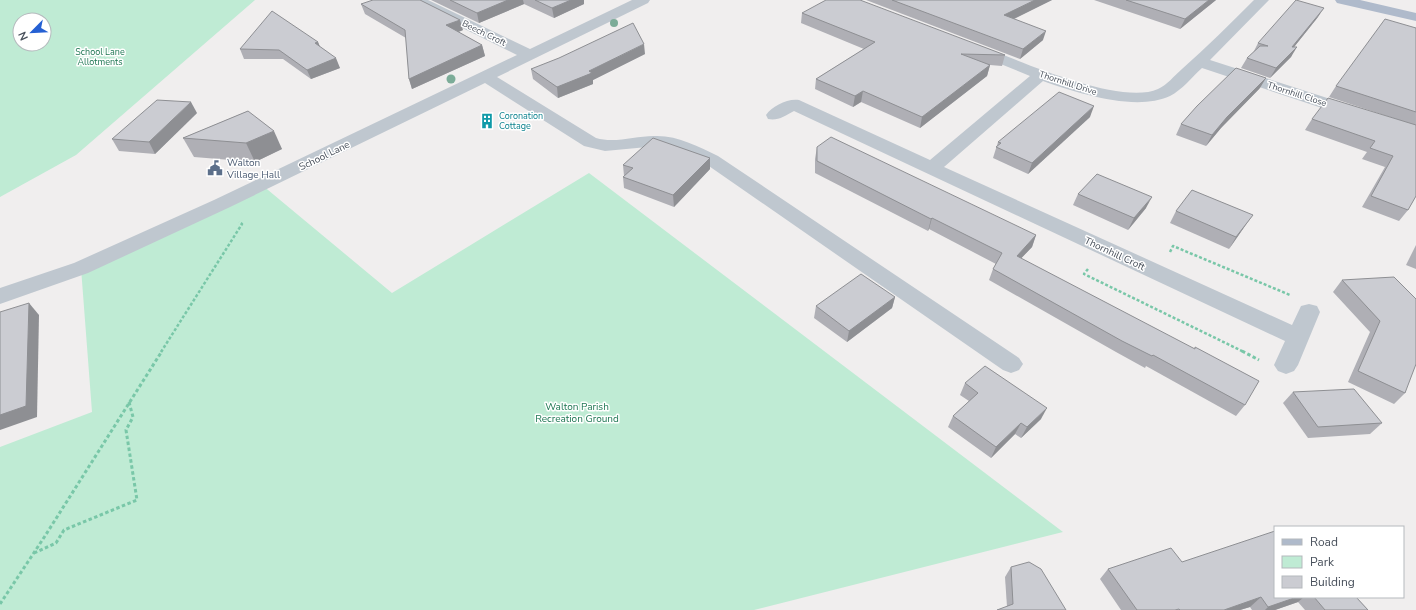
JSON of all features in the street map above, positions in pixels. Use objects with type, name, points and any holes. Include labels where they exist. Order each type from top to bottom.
[{"type":"main road","points":[[1342,0],[1416,17]]},
{"type":"street","name":"Beech Croft","points":[[417,0],[530,55]]},
{"type":"street","name":"School Lane","points":[[0,296],[81,268],[221,204],[643,0]]},
{"type":"street","name":"Thornhill Drive","points":[[960,43],[1042,74],[1098,93],[1120,96],[1160,94],[1170,89],[1200,62],[1262,0]]},
{"type":"street","name":"Thornhill Close","points":[[1200,62],[1364,116]]},
{"type":"street","points":[[932,168],[1042,74]]},
{"type":"street","points":[[485,76],[590,142],[605,146],[658,141],[682,146],[712,160],[1011,364]]},
{"type":"street","name":"Thornhill Croft","points":[[774,115],[793,104],[1297,337]]},
{"type":"street","points":[[1286,365],[1309,312]]},
{"type":"path","points":[[0,604],[34,553],[242,224],[221,204]]},
{"type":"path","points":[[1156,272],[1173,246],[1313,305],[1309,312]]},
{"type":"path","points":[[1106,249],[1084,274],[1283,372],[1286,365]]},
{"type":"path","points":[[34,553],[56,543],[64,530],[137,500],[126,430],[133,418],[129,402]]},
{"type":"green space","name":"School Lane Allotments","points":[[0,0],[255,0],[76,155],[0,197]]},
{"type":"green space","name":"Walton Parish Recreation Ground","points":[[589,173],[1063,532],[754,610],[0,610],[0,447],[92,412],[81,268],[262,185],[392,293]]},
{"type":"building","points":[[373,0],[420,0],[460,20],[446,25],[482,45],[409,79],[405,30],[361,4]]},
{"type":"building","points":[[450,0],[508,0],[477,13]]},
{"type":"building","points":[[535,0],[571,0],[552,8]]},
{"type":"building","points":[[826,0],[860,0],[1005,55],[961,54],[990,65],[922,117],[863,91],[855,96],[816,79],[875,42],[802,13]]},
{"type":"building","points":[[892,0],[1035,0],[1004,15],[1046,31],[1023,49]]},
{"type":"building","points":[[1126,0],[1209,0],[1185,19]]},
{"type":"building","points":[[1296,0],[1324,8],[1292,47],[1297,47],[1276,68],[1247,58],[1260,46],[1268,46],[1258,43]]},
{"type":"building","points":[[272,11],[318,42],[315,43],[336,58],[307,70],[279,50],[240,49]]},
{"type":"building","points":[[1385,19],[1416,28],[1416,112],[1336,86]]},
{"type":"building","points":[[633,23],[644,44],[589,71],[592,73],[557,87],[531,69],[559,58]]},
{"type":"building","points":[[1236,68],[1266,78],[1227,117],[1212,135],[1181,124],[1197,106]]},
{"type":"building","points":[[1059,92],[1094,106],[1032,163],[996,147],[1001,143],[998,142]]},
{"type":"building","points":[[1328,98],[1416,125],[1416,196],[1408,210],[1371,196],[1393,156],[1370,148],[1375,141],[1312,119]]},
{"type":"building","points":[[157,100],[191,102],[149,142],[112,139]]},
{"type":"building","points":[[248,111],[274,131],[246,143],[183,138]]},
{"type":"building","points":[[831,137],[1036,235],[1017,256],[1259,381],[1245,405],[1153,355],[1152,356],[1122,341],[993,269],[1002,253],[817,161],[817,147]]},
{"type":"building","points":[[653,138],[710,158],[673,195],[623,177],[633,168],[623,165]]},
{"type":"building","points":[[1097,174],[1152,197],[1134,218],[1078,194]]},
{"type":"building","points":[[1192,190],[1253,215],[1236,237],[1176,211]]},
{"type":"building","points":[[861,274],[895,297],[849,331],[816,306]]},
{"type":"building","points":[[1394,277],[1416,299],[1416,364],[1405,393],[1358,371],[1380,321],[1342,280]]},
{"type":"building","points":[[29,303],[26,406],[0,415],[0,312]]},
{"type":"building","points":[[985,366],[1047,408],[1027,427],[1021,423],[996,447],[953,416],[978,393],[965,383]]},
{"type":"building","points":[[1354,389],[1382,423],[1318,427],[1293,392]]},
{"type":"building","points":[[1274,531],[1274,598],[1294,598],[1268,607],[1261,597],[1224,610],[1137,610],[1108,569],[1171,548],[1182,562]]},
{"type":"building","points":[[1029,562],[1041,569],[1066,610],[997,610],[1013,604],[1011,567]]},
{"type":"building","points":[[1315,598],[1357,598],[1368,610],[1325,610]]},
{"type":"place","name":"Coronation Cottage","points":[[487,121]]},
{"type":"place","name":"Walton Village Hall","points":[[215,168]]}]
